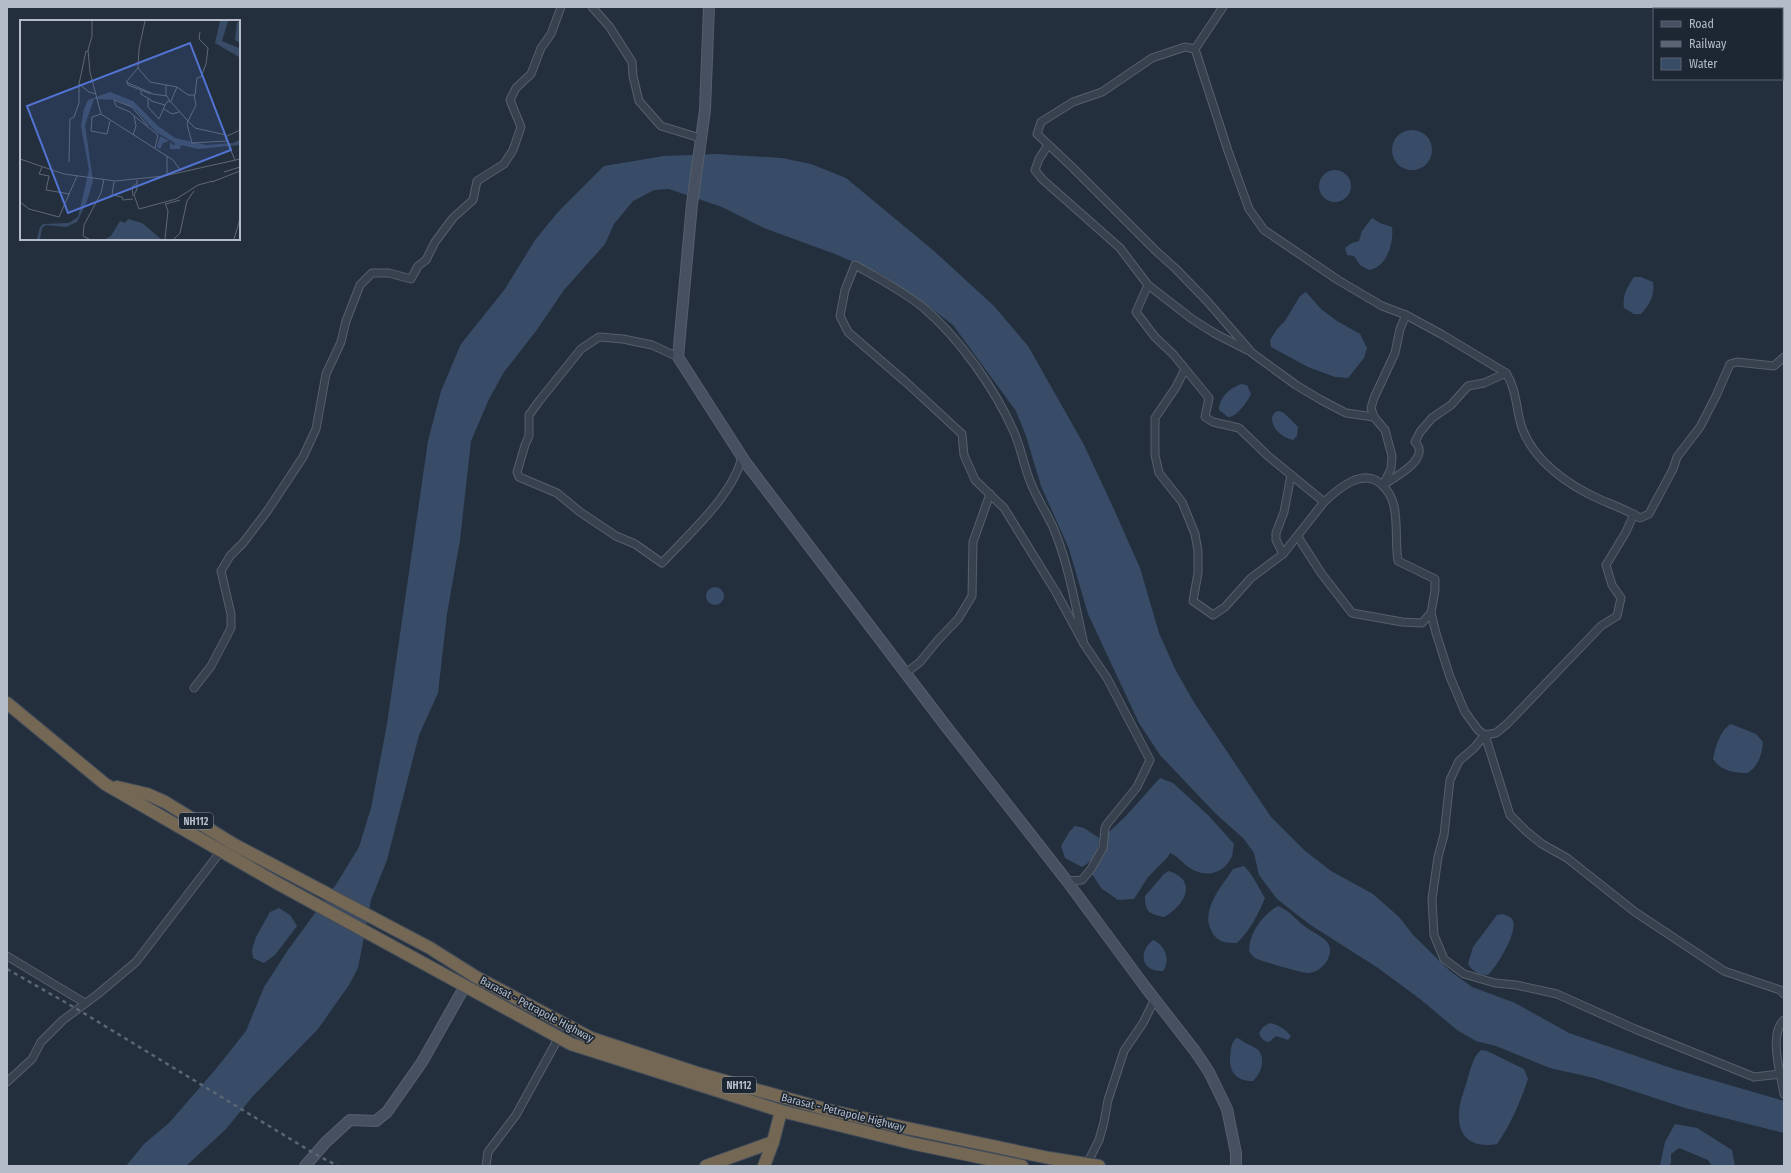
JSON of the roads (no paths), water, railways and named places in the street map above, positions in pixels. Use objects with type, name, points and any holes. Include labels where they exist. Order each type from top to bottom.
[{"type":"highway","name":"Barasat - Petrapole Highway","points":[[7,703],[104,784],[275,882],[571,1044],[781,1111],[915,1144],[1022,1166]]},
{"type":"highway","name":"Barasat - Petrapole Highway","points":[[104,784],[147,794],[165,802],[235,844],[430,948],[476,977],[591,1038],[697,1073],[828,1110],[1049,1158],[1093,1165]]},
{"type":"highway","points":[[764,1166],[773,1142],[781,1111]]},
{"type":"highway","points":[[706,1166],[773,1142]]},
{"type":"street","points":[[194,688],[210,666],[231,628],[230,614],[221,571],[230,556],[243,543],[268,510],[303,457],[316,429],[326,374],[341,342],[346,321],[360,285],[372,273],[389,273],[411,279],[418,266],[426,260],[435,242],[453,218],[473,200],[477,181],[504,164],[512,150],[521,127],[510,100],[516,88],[531,74],[541,48],[551,34],[561,7]]},
{"type":"street","points":[[592,7],[609,26],[632,62],[633,76],[639,101],[661,126],[700,140]]},
{"type":"street","points":[[678,357],[692,204],[705,110],[709,7]]},
{"type":"street","points":[[1195,49],[1223,7]]},
{"type":"street","points":[[1195,49],[1184,47],[1152,58],[1102,92],[1073,102],[1041,122],[1037,134],[1181,274],[1252,353]]},
{"type":"street","points":[[1195,49],[1223,136],[1249,209],[1264,230],[1338,280],[1382,306],[1406,315],[1441,334],[1506,373],[1512,381],[1522,428],[1535,454],[1576,487],[1598,499],[1640,518],[1649,514],[1673,469],[1677,457],[1700,427],[1730,364],[1737,362],[1774,366],[1784,357]]},
{"type":"street","points":[[1048,145],[1039,159],[1035,170],[1042,179],[1120,248],[1148,285],[1192,319],[1214,333],[1252,353],[1296,385],[1321,400],[1346,412],[1374,417]]},
{"type":"street","points":[[1068,881],[1082,880],[1091,869],[1103,848],[1105,828],[1138,787],[1150,760],[1107,678],[1084,644],[1056,592],[1004,508],[975,480],[964,455],[962,434],[908,384],[848,332],[840,316],[845,290],[855,265],[882,280],[924,308],[948,332],[976,366],[1000,403],[1015,434],[1030,482],[1053,528],[1069,573],[1084,644]]},
{"type":"street","points":[[1148,285],[1136,312],[1155,337],[1173,354],[1208,398],[1205,417],[1214,422],[1240,428],[1268,456],[1324,502]]},
{"type":"street","points":[[1383,485],[1391,469],[1392,456],[1385,430],[1374,417],[1371,408],[1374,398],[1396,353],[1400,329],[1406,315]]},
{"type":"street","points":[[742,456],[733,482],[699,524],[662,563],[635,544],[616,536],[580,512],[557,493],[519,477],[517,472],[525,446],[530,436],[530,415],[540,400],[581,349],[599,337],[615,338],[652,345],[678,357],[742,456],[906,673],[1068,881],[1195,1051],[1214,1082],[1227,1109],[1236,1153],[1236,1166]]},
{"type":"street","points":[[1185,369],[1176,387],[1156,418],[1155,455],[1160,473],[1182,502],[1195,534],[1198,551],[1198,573],[1192,601],[1213,615],[1225,607],[1251,578],[1283,554],[1298,537],[1324,502],[1346,484],[1361,477],[1374,478],[1383,485],[1391,496],[1394,506],[1398,561],[1435,579],[1435,590],[1431,613],[1450,677],[1465,712],[1478,730],[1485,735],[1510,816],[1542,844],[1567,858],[1646,920],[1724,971],[1780,990],[1784,994]]},
{"type":"street","points":[[1383,485],[1403,473],[1416,460],[1420,451],[1419,446],[1415,442],[1420,432],[1432,418],[1451,405],[1468,386],[1484,383],[1506,373]]},
{"type":"street","points":[[1283,554],[1276,540],[1276,533],[1284,512],[1291,475]]},
{"type":"street","points":[[906,673],[920,662],[958,619],[972,596],[973,542],[990,494]]},
{"type":"street","points":[[1634,514],[1626,532],[1606,564],[1612,585],[1621,598],[1617,616],[1601,626],[1507,724],[1496,733],[1485,735],[1474,748],[1459,761],[1450,780],[1444,835],[1438,857],[1432,899],[1434,935],[1444,959],[1464,974],[1495,982],[1557,994],[1635,1029],[1754,1077],[1781,1074]]},
{"type":"street","points":[[1298,537],[1321,573],[1352,614],[1402,622],[1422,623],[1431,613]]},
{"type":"street","points":[[7,1082],[32,1059],[41,1042],[63,1020],[136,962],[221,851]]},
{"type":"street","points":[[7,956],[85,1003]]},
{"type":"street","points":[[305,1166],[326,1142],[350,1120],[376,1121],[387,1112],[422,1062],[465,986]]},
{"type":"street","points":[[1093,1165],[1108,1100],[1124,1051],[1143,1023],[1155,999]]},
{"type":"street","points":[[1784,1020],[1778,1026],[1776,1038],[1784,1093]]},
{"type":"street","points":[[486,1166],[488,1152],[516,1115],[559,1037]]},
{"type":"water","points":[[1416,130],[1423,133],[1429,139],[1432,150],[1431,158],[1423,167],[1416,170],[1408,170],[1401,167],[1393,158],[1392,146],[1395,139],[1404,131]]},
{"type":"water","points":[[716,154],[782,158],[811,164],[846,178],[934,251],[994,306],[1028,346],[1083,443],[1112,505],[1140,568],[1159,633],[1176,671],[1195,704],[1271,817],[1304,850],[1331,871],[1373,894],[1399,917],[1414,936],[1450,971],[1472,987],[1515,1003],[1569,1033],[1674,1069],[1784,1101],[1784,1133],[1685,1108],[1594,1078],[1550,1068],[1496,1046],[1476,1041],[1457,1030],[1420,999],[1378,968],[1309,924],[1277,899],[1259,875],[1254,853],[1244,839],[1215,813],[1160,755],[1139,723],[1088,614],[1069,549],[1041,486],[1026,436],[1016,411],[953,325],[915,296],[881,274],[835,254],[764,228],[722,207],[669,189],[654,190],[633,201],[614,224],[605,244],[564,290],[536,331],[504,372],[489,399],[471,441],[460,540],[447,614],[438,693],[419,735],[387,860],[371,900],[358,968],[349,985],[318,1029],[253,1096],[226,1129],[186,1166],[126,1166],[144,1144],[169,1123],[215,1070],[246,1031],[264,987],[288,950],[337,883],[359,847],[371,808],[387,724],[428,441],[441,391],[461,344],[505,289],[535,240],[558,212],[604,166],[664,156]]},
{"type":"water","points":[[1332,170],[1338,170],[1348,177],[1351,186],[1350,192],[1344,199],[1338,202],[1332,202],[1322,195],[1319,189],[1319,183],[1326,173]]},
{"type":"water","points":[[1372,218],[1380,223],[1392,227],[1392,240],[1385,259],[1375,268],[1369,270],[1360,265],[1354,256],[1347,255],[1345,248],[1352,243],[1359,241],[1362,231]]},
{"type":"water","points":[[1634,277],[1641,277],[1653,282],[1651,299],[1641,314],[1634,314],[1624,308],[1626,292]]},
{"type":"water","points":[[1306,292],[1321,309],[1337,321],[1360,334],[1367,348],[1364,358],[1348,378],[1335,377],[1308,367],[1271,347],[1270,340],[1277,329],[1285,321],[1300,296]]},
{"type":"water","points":[[1241,384],[1247,385],[1251,394],[1245,405],[1235,415],[1228,417],[1219,410],[1219,405],[1223,397],[1232,388]]},
{"type":"water","points":[[1279,411],[1284,413],[1298,427],[1297,436],[1293,440],[1278,432],[1272,422],[1272,417],[1275,412]]},
{"type":"water","points":[[715,587],[721,590],[724,596],[721,602],[715,605],[709,602],[706,596],[709,590]]},
{"type":"water","points":[[1731,724],[1756,734],[1763,742],[1759,760],[1748,773],[1724,769],[1713,759],[1721,735]]},
{"type":"water","points":[[1160,778],[1173,783],[1209,816],[1234,844],[1232,856],[1223,868],[1212,873],[1206,873],[1193,870],[1170,853],[1148,877],[1134,899],[1118,900],[1101,888],[1092,874],[1102,857],[1109,832],[1125,817]]},
{"type":"water","points":[[1075,826],[1084,828],[1099,838],[1095,855],[1082,867],[1065,858],[1061,846],[1070,831]]},
{"type":"water","points":[[1244,866],[1265,898],[1253,922],[1237,943],[1223,942],[1216,938],[1211,930],[1209,914],[1211,906],[1214,898],[1233,869]]},
{"type":"water","points":[[1169,871],[1178,875],[1184,881],[1186,887],[1185,894],[1177,907],[1164,917],[1155,915],[1147,909],[1145,896],[1164,874]]},
{"type":"water","points":[[1278,906],[1286,910],[1307,928],[1322,937],[1327,942],[1329,945],[1330,954],[1322,967],[1308,973],[1265,962],[1255,958],[1249,952],[1251,938],[1254,931],[1262,919]]},
{"type":"water","points":[[279,908],[290,915],[297,926],[275,955],[264,963],[253,958],[252,950],[256,937],[270,912]]},
{"type":"water","points":[[1503,914],[1513,921],[1512,934],[1501,957],[1488,975],[1479,974],[1468,964],[1473,947],[1497,915]]},
{"type":"water","points":[[1153,940],[1161,945],[1166,953],[1167,958],[1163,971],[1150,968],[1144,961],[1145,950]]},
{"type":"water","points":[[1270,1023],[1279,1026],[1286,1031],[1291,1036],[1288,1040],[1276,1036],[1269,1042],[1262,1039],[1259,1033],[1263,1027]]},
{"type":"water","points":[[1236,1038],[1253,1046],[1262,1057],[1262,1066],[1253,1081],[1239,1078],[1231,1069],[1231,1050]]},
{"type":"water","points":[[1481,1050],[1487,1051],[1524,1069],[1528,1079],[1515,1113],[1497,1144],[1481,1145],[1469,1140],[1461,1130],[1459,1123],[1459,1110],[1462,1097],[1472,1064]]},
{"type":"water","points":[[1675,1124],[1697,1128],[1732,1150],[1735,1166],[1712,1166],[1708,1160],[1679,1148],[1671,1154],[1671,1163],[1669,1166],[1660,1165],[1665,1142]]},
{"type":"railway","points":[[7,969],[77,1009],[315,1154],[338,1166]]}]
